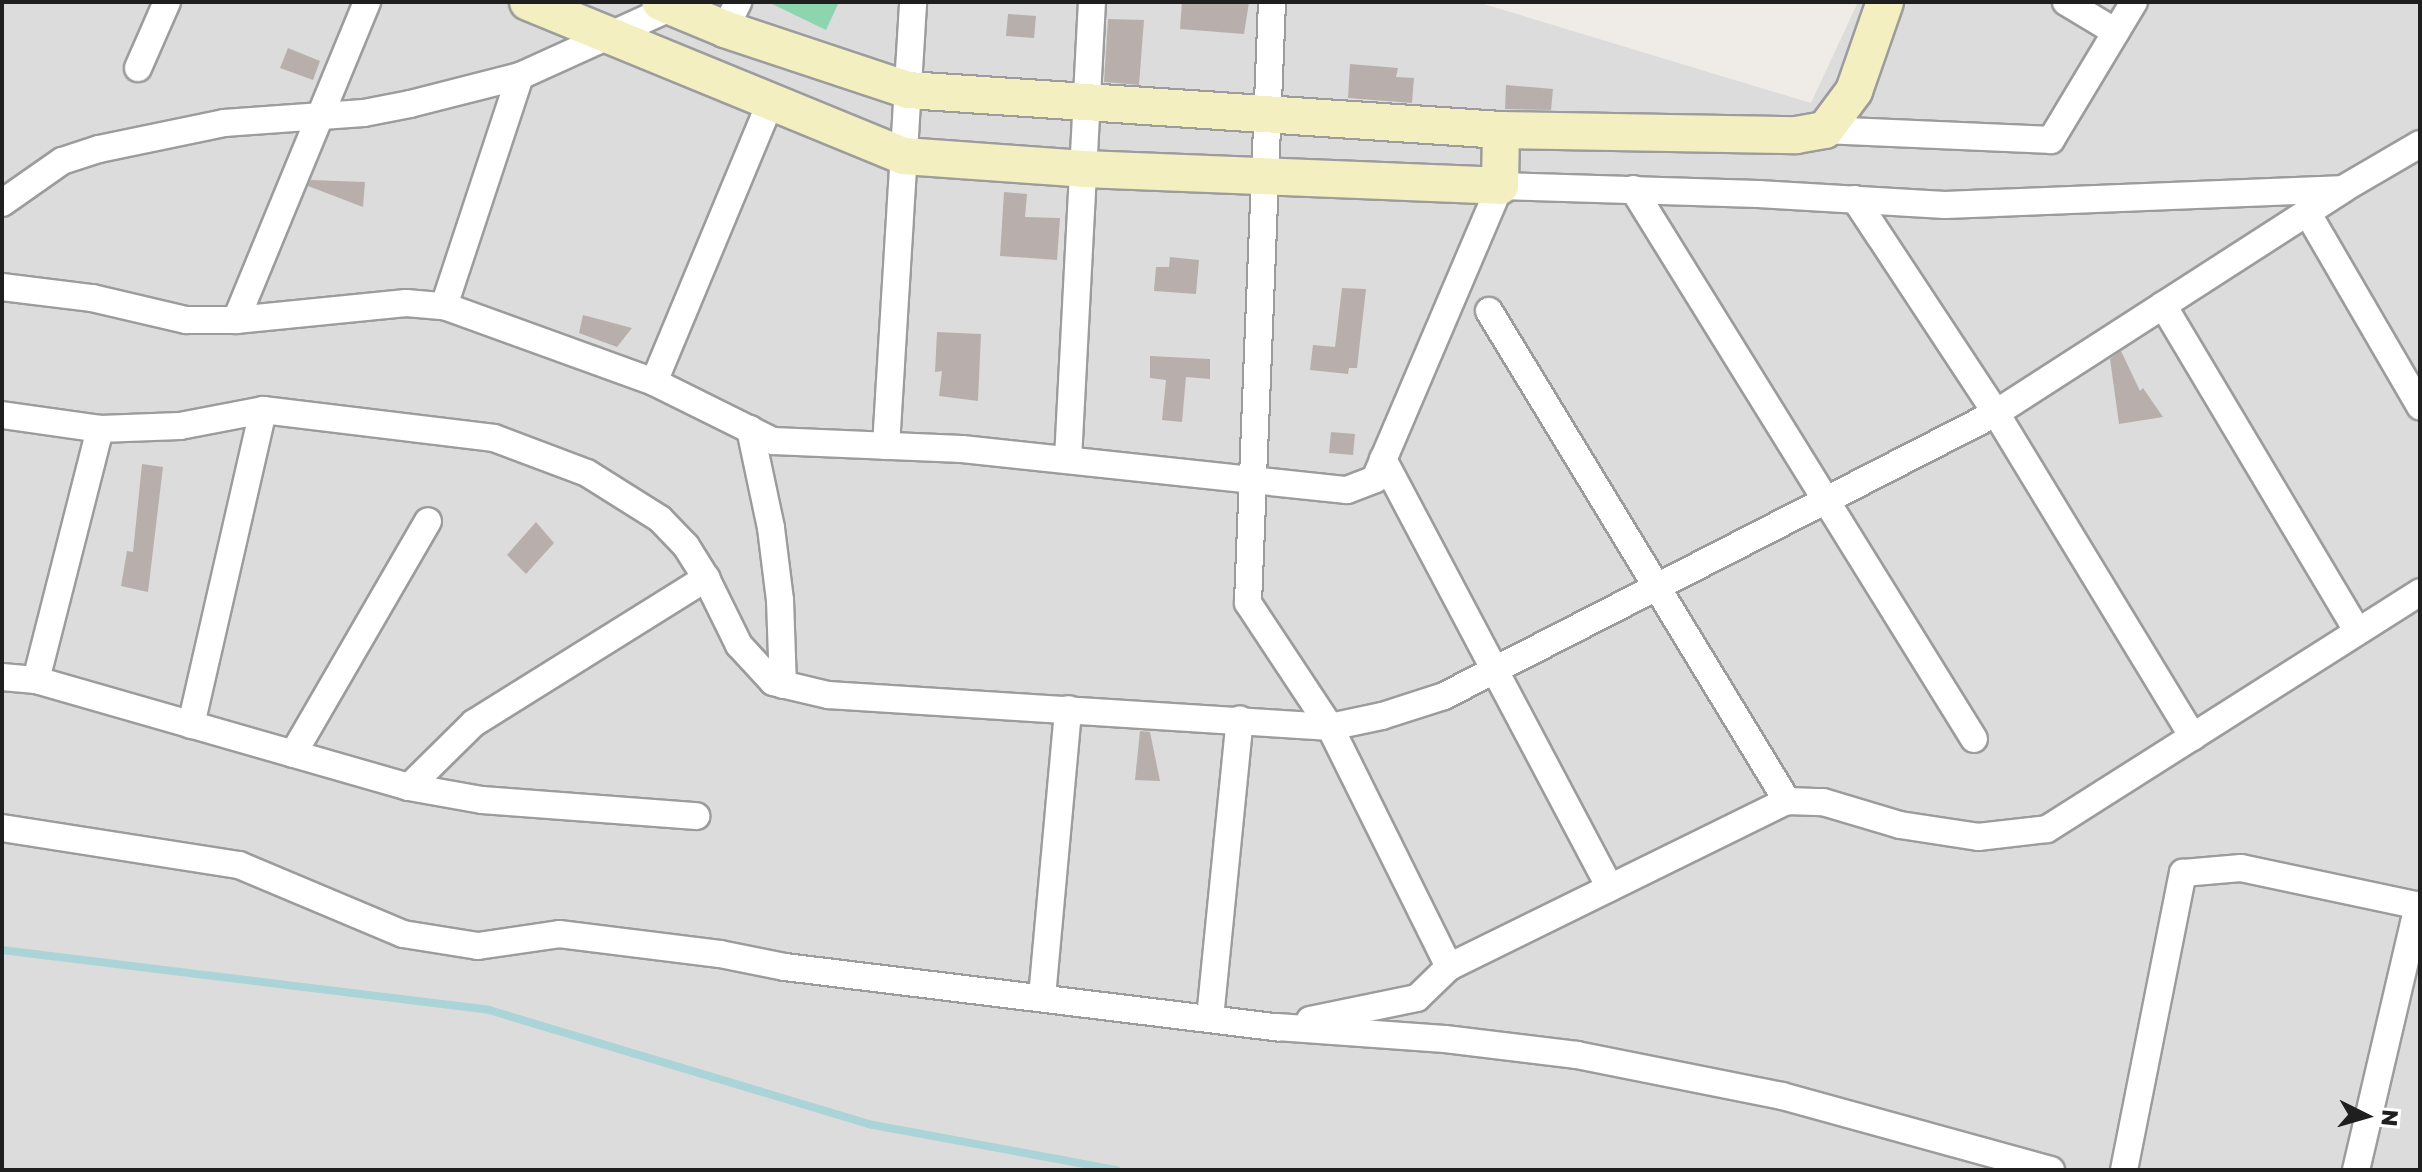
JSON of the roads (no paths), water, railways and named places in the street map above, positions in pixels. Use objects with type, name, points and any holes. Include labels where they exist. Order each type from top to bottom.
[{"type":"street","points":[[138,68],[167,2]]},
{"type":"street","points":[[236,320],[367,2]]},
{"type":"street","points":[[528,2],[904,156],[1084,169],[1633,189],[1945,205],[2343,189]]},
{"type":"street","points":[[886,446],[913,2]]},
{"type":"street","points":[[1068,459],[1092,2]]},
{"type":"street","points":[[1272,2],[1248,603],[1330,727],[1449,967]]},
{"type":"street","points":[[1825,130],[1854,91],[1885,2]]},
{"type":"street","points":[[2066,2],[2116,32]]},
{"type":"street","points":[[2,203],[62,161],[99,149],[224,123],[364,113],[520,76],[611,36],[666,4],[731,16],[908,90],[1501,130],[1796,135],[1825,130],[2051,140],[2134,2]]},
{"type":"street","points":[[444,306],[520,76]]},
{"type":"street","points":[[654,382],[771,101]]},
{"type":"street","points":[[2,287],[92,298],[186,320],[236,320],[406,303],[444,306],[654,382],[773,441],[1068,459],[1347,490],[1375,479],[1500,186],[1501,130]]},
{"type":"street","points":[[2,415],[100,429],[180,426],[263,410],[494,438],[587,473],[660,519],[686,546],[706,578],[739,645],[773,682],[828,695],[1330,727],[1382,716],[1444,696],[1996,413],[2343,189],[2420,144]]},
{"type":"street","points":[[1633,189],[1974,739]]},
{"type":"street","points":[[1855,199],[1996,413],[2193,737]]},
{"type":"street","points":[[2307,212],[2420,406]]},
{"type":"street","points":[[2163,305],[2357,631]]},
{"type":"street","points":[[1489,311],[1787,801]]},
{"type":"street","points":[[191,725],[263,410]]},
{"type":"street","points":[[36,680],[100,429]]},
{"type":"street","points":[[750,429],[778,585],[783,685]]},
{"type":"street","points":[[1383,459],[1610,888]]},
{"type":"street","points":[[293,754],[428,521]]},
{"type":"street","points":[[409,787],[474,723],[706,578]]},
{"type":"street","points":[[1277,1027],[1417,998],[1449,967],[1787,801],[1823,802],[1900,825],[1978,837],[2047,829],[2420,592]]},
{"type":"street","points":[[2,677],[36,680],[409,787],[482,800],[696,816]]},
{"type":"street","points":[[1042,997],[1068,709]]},
{"type":"street","points":[[1210,1018],[1240,720]]},
{"type":"street","points":[[2,828],[239,865],[403,934],[478,946],[559,934],[720,954],[785,967],[1277,1027],[1445,1039],[1577,1055],[1782,1096],[2051,1170]]},
{"type":"street","points":[[2124,1170],[2183,873],[2241,868],[2419,905],[2356,1170]]},
{"type":"waterway","points":[[2,950],[489,1010],[868,1124],[1117,1170]]}]
